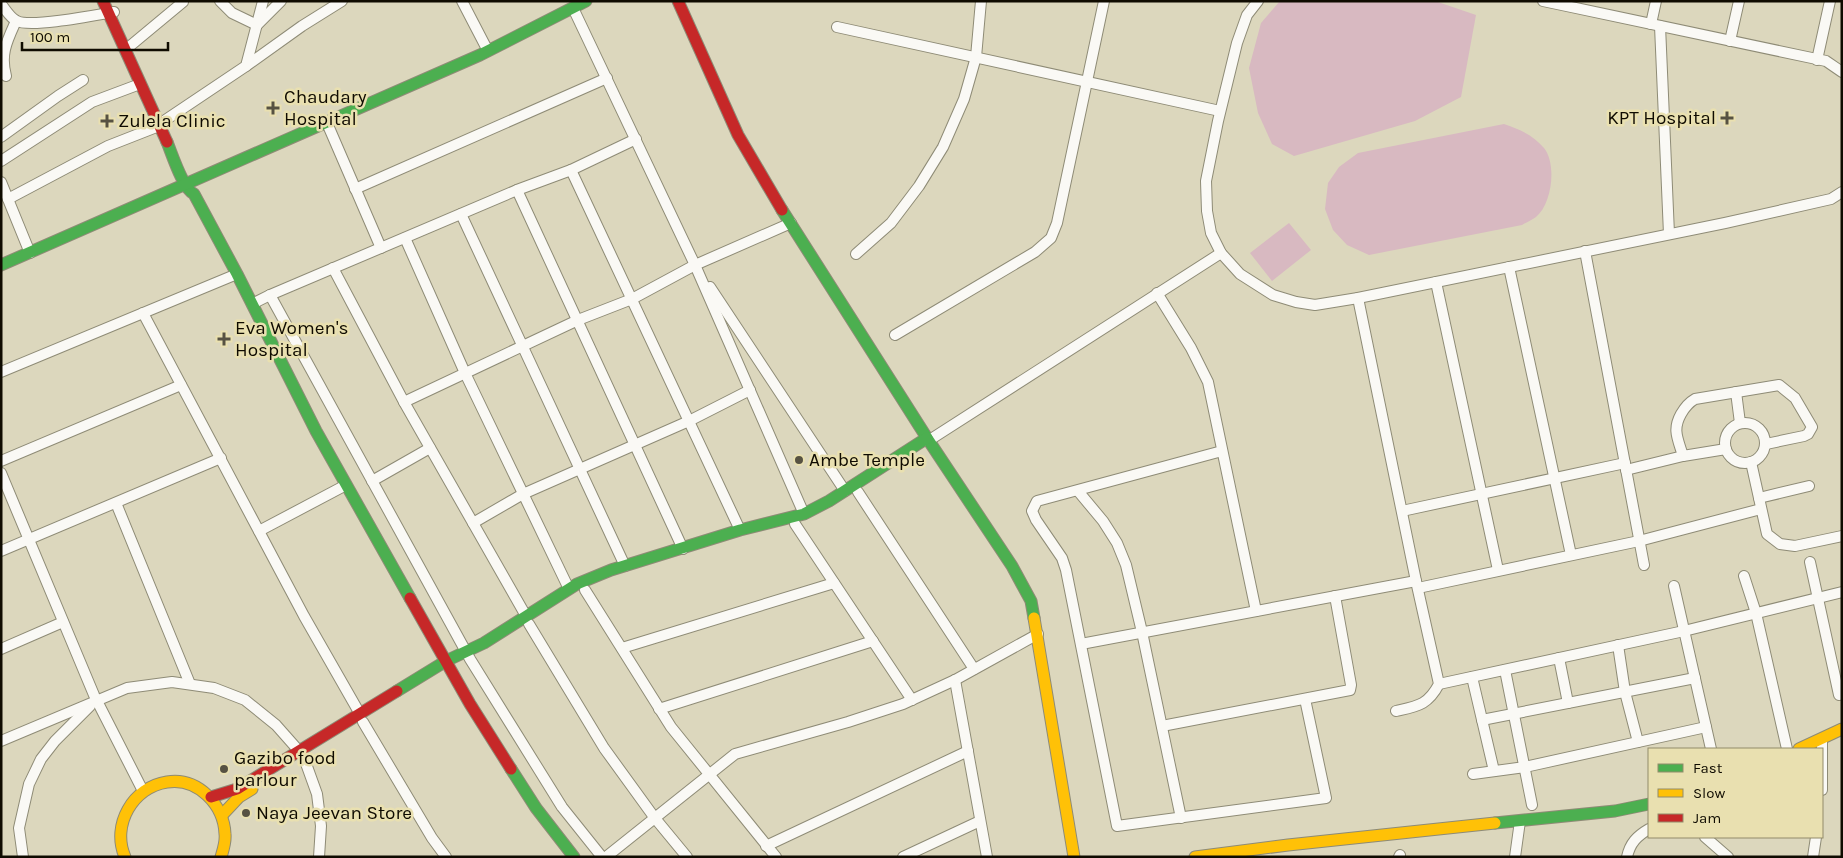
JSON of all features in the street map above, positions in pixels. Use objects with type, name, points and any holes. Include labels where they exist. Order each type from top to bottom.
[{"type":"street","points":[[103,1],[110,9],[130,46],[161,123],[191,188],[237,274],[316,431],[470,704],[536,808],[574,857]]},
{"type":"street","points":[[220,1],[232,13],[257,25]]},
{"type":"street","points":[[246,66],[264,1]]},
{"type":"street","points":[[257,25],[281,1]]},
{"type":"street","points":[[8,199],[108,146],[161,123],[302,26],[342,1]]},
{"type":"street","points":[[462,1],[488,51]]},
{"type":"street","points":[[1,266],[191,188],[327,123],[488,51],[586,1]]},
{"type":"street","points":[[678,1],[738,135],[791,224],[929,441],[1012,566],[1031,601],[1074,857]]},
{"type":"street","points":[[856,254],[891,224],[919,186],[938,155],[964,100],[976,58],[981,1]]},
{"type":"street","points":[[895,335],[1035,252],[1051,238],[1057,222],[1104,1]]},
{"type":"street","points":[[1258,1],[1247,15],[1237,43],[1220,111],[1206,181],[1207,211],[1211,234],[1221,253],[1240,274],[1273,295],[1315,305],[1358,298],[1832,199],[1842,192]]},
{"type":"street","points":[[1656,1],[1669,234]]},
{"type":"street","points":[[1730,41],[1739,1]]},
{"type":"street","points":[[1817,60],[1830,1]]},
{"type":"street","points":[[130,46],[183,2]]},
{"type":"street","points":[[1546,2],[1826,61],[1842,72]]},
{"type":"street","points":[[1,4],[16,20],[22,23],[41,23],[110,9]]},
{"type":"street","points":[[573,8],[695,265],[804,514]]},
{"type":"street","points":[[110,9],[140,84],[161,123]]},
{"type":"street","points":[[6,76],[2,64],[3,52],[16,20]]},
{"type":"street","points":[[837,27],[1220,111]]},
{"type":"street","points":[[355,189],[607,78]]},
{"type":"street","points":[[1,137],[58,96],[84,80]]},
{"type":"street","points":[[1,161],[92,102],[140,84]]},
{"type":"street","points":[[327,123],[381,248]]},
{"type":"street","points":[[252,304],[460,214],[571,170],[636,139]]},
{"type":"street","points":[[571,170],[740,530]]},
{"type":"street","points":[[1,182],[30,253]]},
{"type":"street","points":[[518,190],[683,549]]},
{"type":"street","points":[[460,214],[626,566]]},
{"type":"street","points":[[404,402],[578,320],[632,299],[695,265],[791,224]]},
{"type":"street","points":[[405,238],[465,373],[569,589]]},
{"type":"street","points":[[1585,251],[1644,565]]},
{"type":"street","points":[[527,620],[569,589],[611,570],[740,530],[804,514],[929,441],[1221,253]]},
{"type":"street","points":[[695,265],[845,491]]},
{"type":"street","points":[[1509,267],[1571,555]]},
{"type":"street","points":[[332,268],[404,402],[527,620],[604,748],[654,818],[687,857]]},
{"type":"street","points":[[1,372],[237,274]]},
{"type":"street","points":[[1436,282],[1498,570]]},
{"type":"street","points":[[1157,293],[1192,348],[1208,382],[1256,611]]},
{"type":"street","points":[[270,295],[468,655],[562,807],[604,857],[735,754],[848,722],[912,700],[955,680],[1038,634]]},
{"type":"street","points":[[1358,298],[1439,684],[1434,695],[1425,702],[1396,711]]},
{"type":"street","points":[[143,313],[304,616],[432,838],[446,857]]},
{"type":"street","points":[[1,461],[181,385]]},
{"type":"street","points":[[1683,456],[1676,423],[1687,405],[1695,399],[1779,385],[1795,398],[1812,427],[1808,434],[1804,436],[1766,444]]},
{"type":"street","points":[[473,523],[523,494],[689,421],[750,390]]},
{"type":"street","points":[[1736,392],[1740,423]]},
{"type":"street","points":[[1745,422],[1759,428],[1766,444],[1760,457],[1751,462],[1745,463],[1731,457],[1726,449],[1725,443],[1731,428],[1740,423],[1745,422]]},
{"type":"street","points":[[211,797],[238,789],[302,754],[527,620],[585,590],[612,578],[795,524],[833,508],[929,441]]},
{"type":"street","points":[[372,481],[430,448]]},
{"type":"street","points":[[1402,511],[1555,478],[1726,449]]},
{"type":"street","points":[[1222,451],[1037,501],[1032,511],[1062,558],[1066,570],[1118,826],[1326,798],[1305,699]]},
{"type":"street","points":[[1,551],[221,458]]},
{"type":"street","points":[[1751,462],[1767,534],[1780,544],[1795,546],[1842,536]]},
{"type":"street","points":[[1,473],[96,700],[143,790]]},
{"type":"street","points":[[259,531],[346,485]]},
{"type":"street","points":[[1759,498],[1808,486]]},
{"type":"street","points":[[1078,490],[1103,521],[1117,543],[1126,565],[1181,818]]},
{"type":"street","points":[[858,492],[974,669]]},
{"type":"street","points":[[116,503],[190,684]]},
{"type":"street","points":[[1081,644],[1335,596],[1498,570],[1639,541],[1761,509]]},
{"type":"street","points":[[795,524],[912,700]]},
{"type":"street","points":[[1810,562],[1839,695]]},
{"type":"street","points":[[1744,576],[1756,613],[1787,748]]},
{"type":"street","points":[[622,648],[834,583]]},
{"type":"street","points":[[1674,586],[1711,748]]},
{"type":"street","points":[[585,590],[671,727],[776,857]]},
{"type":"street","points":[[1439,684],[1684,631],[1842,592]]},
{"type":"street","points":[[1162,726],[1348,692],[1351,688],[1335,596]]},
{"type":"street","points":[[1,649],[64,622]]},
{"type":"street","points":[[660,709],[873,641]]},
{"type":"street","points":[[1618,645],[1625,692],[1638,742]]},
{"type":"street","points":[[1560,658],[1568,704]]},
{"type":"street","points":[[1506,670],[1532,805]]},
{"type":"street","points":[[1472,677],[1494,771]]},
{"type":"street","points":[[1482,720],[1695,678]]},
{"type":"street","points":[[955,680],[987,857]]},
{"type":"street","points":[[1,741],[127,688],[172,682],[214,688],[245,700],[276,725],[302,754],[317,794],[321,826],[319,857]]},
{"type":"street","points":[[22,857],[19,828],[29,784],[41,759],[55,741],[96,700]]},
{"type":"street","points":[[1473,774],[1524,766],[1706,727]]},
{"type":"street","points":[[1801,748],[1822,740],[1842,729]]},
{"type":"street","points":[[1822,740],[1822,748]]},
{"type":"street","points":[[766,846],[968,751]]},
{"type":"street","points":[[223,814],[239,797],[302,754]]},
{"type":"street","points":[[121,855],[120,825],[126,809],[143,790],[160,783],[183,782],[204,791],[211,797],[223,814],[226,823],[226,845],[221,857]]},
{"type":"street","points":[[1195,857],[1288,845],[1616,811],[1648,804]]},
{"type":"street","points":[[903,857],[980,821]]},
{"type":"street","points":[[1515,857],[1520,821]]},
{"type":"street","points":[[1627,857],[1631,844],[1638,835],[1648,830]]},
{"type":"street","points":[[1706,838],[1718,853],[1728,857]]},
{"type":"street","points":[[1813,857],[1816,838]]},
{"type":"shaded area","points":[[1280,1],[1435,1],[1476,15],[1461,97],[1415,121],[1294,156],[1272,144],[1258,113],[1249,68],[1261,23]]},
{"type":"shaded area","points":[[1504,124],[1520,130],[1540,143],[1548,155],[1551,173],[1549,194],[1541,211],[1533,219],[1522,225],[1369,255],[1347,245],[1333,230],[1325,209],[1328,183],[1339,167],[1358,153]]},
{"type":"shaded area","points":[[1289,223],[1311,250],[1272,281],[1250,253]]},
{"type":"traffic: fast","points":[[1,265],[480,55],[586,1]]},
{"type":"traffic: fast","points":[[167,142],[182,179],[194,194],[237,274],[316,431],[410,598]]},
{"type":"traffic: fast","points":[[782,210],[927,438],[1012,566],[1031,601],[1034,618]]},
{"type":"traffic: fast","points":[[397,691],[446,661],[484,643],[577,584],[611,570],[740,530],[804,514],[829,501],[927,438]]},
{"type":"traffic: fast","points":[[511,769],[536,808],[574,857]]},
{"type":"traffic: fast","points":[[1495,823],[1615,811],[1648,804]]},
{"type":"traffic: slow","points":[[1034,618],[1074,857]]},
{"type":"traffic: slow","points":[[1801,748],[1842,729]]},
{"type":"traffic: slow","points":[[125,857],[121,845],[121,832],[128,809],[144,791],[155,785],[167,782],[189,784],[207,795],[214,803],[220,813],[225,837],[221,857]]},
{"type":"traffic: slow","points":[[223,814],[239,797],[252,789]]},
{"type":"traffic: slow","points":[[1195,857],[1495,823]]},
{"type":"traffic: jam","points":[[103,1],[167,142]]},
{"type":"traffic: jam","points":[[678,1],[738,135],[782,210]]},
{"type":"traffic: jam","points":[[410,598],[470,704],[511,769]]},
{"type":"traffic: jam","points":[[211,797],[237,789],[397,691]]},
{"type":"place","name":"Chaudary Hospital","points":[[273,108]]},
{"type":"place","name":"KPT Hospital","points":[[1727,118]]},
{"type":"place","name":"Zulela Clinic","points":[[107,121]]},
{"type":"place","name":"Eva Women's Hospital","points":[[224,339]]},
{"type":"place","name":"Ambe Temple","points":[[799,460]]},
{"type":"place","name":"Gazibo food parlour","points":[[224,769]]},
{"type":"place","name":"Naya Jeevan Store","points":[[246,813]]}]
